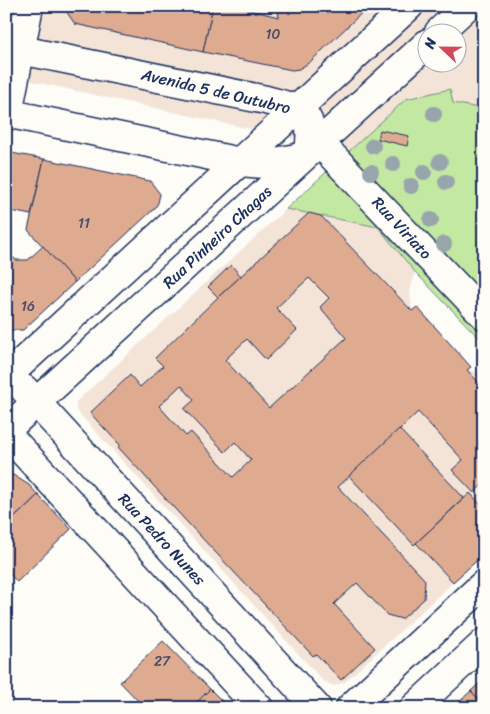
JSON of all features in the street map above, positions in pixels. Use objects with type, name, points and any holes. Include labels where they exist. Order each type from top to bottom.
[{"type":"street","points":[[29,6],[13,48],[7,113],[240,162],[264,164],[296,158],[314,147]]},
{"type":"street","points":[[7,373],[409,6]]},
{"type":"street","points":[[450,22],[467,6]]},
{"type":"street","name":"Avenida 5 de Outubro","points":[[13,48],[266,100],[297,109],[303,112],[309,122],[314,147]]},
{"type":"street","name":"Rua Pinheiro Chagas","points":[[6,432],[36,402],[418,52]]},
{"type":"street","name":"Rua Viriato","points":[[314,147],[484,315]]},
{"type":"street","name":"Rua Pedro Nunes","points":[[7,373],[36,402],[317,708]]},
{"type":"street","points":[[6,432],[259,708]]},
{"type":"street","points":[[350,708],[484,584]]},
{"type":"street","points":[[208,652],[239,623]]},
{"type":"street","points":[[414,708],[484,643]]},
{"type":"shaded area","points":[[43,6],[484,6],[484,332],[310,142],[26,80]]},
{"type":"shaded area","points":[[286,209],[378,227],[415,272],[410,291],[412,311],[417,307],[471,367],[467,370],[484,373],[484,554],[345,682],[334,686],[323,681],[76,410],[76,402]]},
{"type":"green space","points":[[450,89],[453,103],[484,109],[484,343],[415,272],[378,227],[286,209],[406,99]]},
{"type":"building","points":[[67,6],[213,6],[203,52],[75,24],[66,11]]},
{"type":"building","points":[[213,6],[246,6],[245,9],[279,17],[278,10],[288,7],[289,14],[298,6],[369,6],[310,62],[299,69],[292,70],[203,52]]},
{"type":"building","points":[[380,130],[409,136],[407,146],[378,139]]},
{"type":"building","points":[[6,152],[44,159],[31,215],[6,210]]},
{"type":"building","points":[[44,159],[150,181],[160,194],[155,208],[75,282],[28,230]]},
{"type":"building","points":[[309,213],[321,216],[412,311],[417,307],[471,367],[467,370],[484,388],[484,483],[474,493],[452,470],[463,460],[418,412],[338,487],[425,580],[424,599],[402,619],[387,615],[357,583],[334,604],[375,648],[341,680],[316,654],[313,656],[186,521],[118,447],[120,445],[90,413],[130,375],[140,387],[163,366],[155,358]],"holes":[[[309,278],[329,298],[320,307],[346,338],[269,408],[225,360],[247,339],[266,360],[297,330],[276,308]],[[181,385],[194,400],[184,409],[225,452],[235,442],[251,460],[233,477],[191,432],[186,436],[159,406]]]},
{"type":"building","points":[[43,246],[75,282],[23,330],[6,330],[6,251],[16,260],[28,260]]},
{"type":"building","points":[[231,265],[241,276],[218,297],[208,287]]},
{"type":"building","points":[[399,429],[464,498],[414,545],[349,476]]},
{"type":"building","points":[[6,474],[13,475],[29,485],[38,495],[8,524],[6,522]]},
{"type":"building","points":[[470,493],[484,508],[484,554],[453,582],[416,543]]},
{"type":"building","points":[[38,495],[71,529],[17,582],[6,570],[6,526]]},
{"type":"building","points":[[163,641],[210,689],[191,708],[145,708],[120,682]]},
{"type":"building","points":[[484,679],[484,705],[471,691]]},
{"type":"building","points":[[210,689],[229,708],[191,708]]},
{"type":"building","points":[[471,691],[484,705],[484,708],[452,708]]}]
